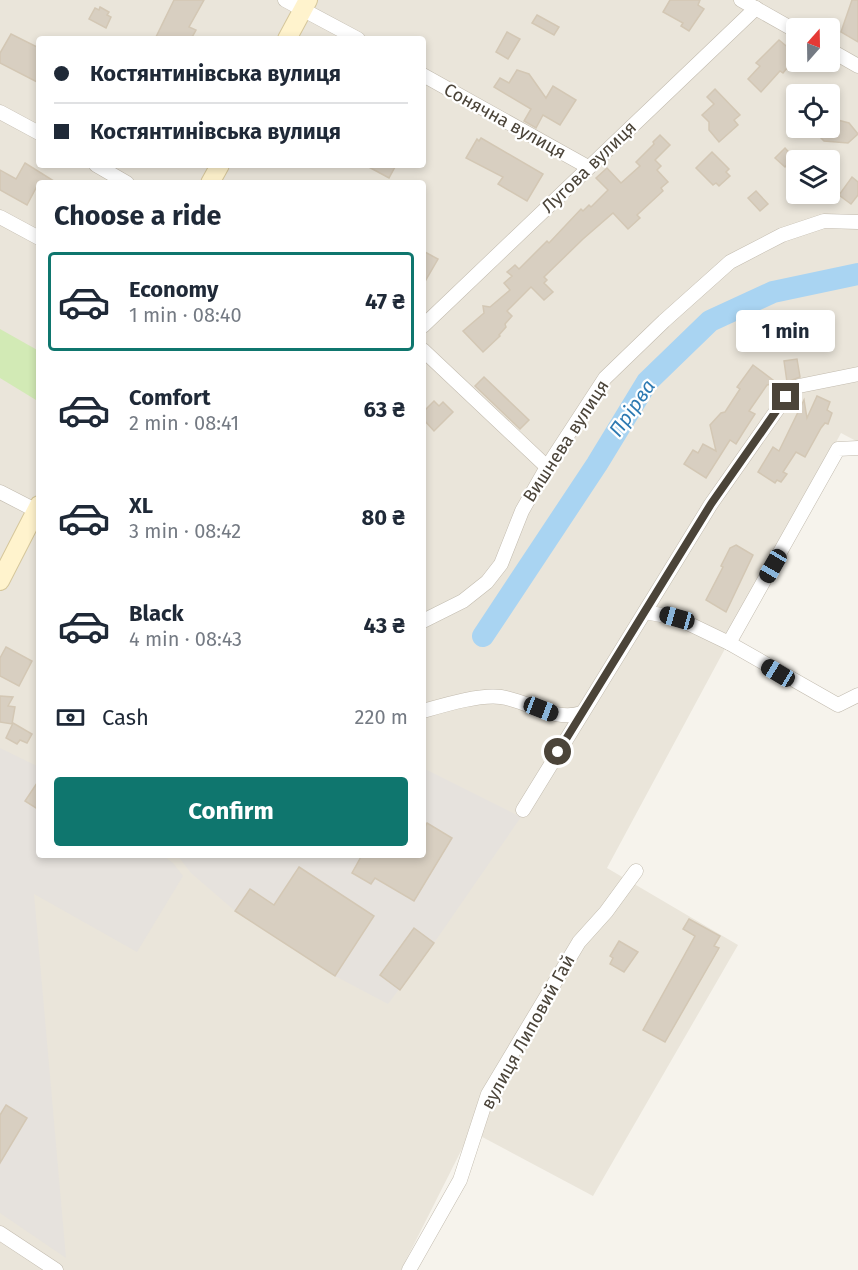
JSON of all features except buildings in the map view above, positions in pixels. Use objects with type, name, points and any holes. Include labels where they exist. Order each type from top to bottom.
[{"type":"street","points":[[285,0],[306,5],[353,36]]},
{"type":"street","points":[[741,0],[786,25]]},
{"type":"street","points":[[289,36],[306,5]]},
{"type":"street","name":"Лугова вулиця","points":[[426,323],[756,8]]},
{"type":"street","points":[[840,56],[858,66]]},
{"type":"street","name":"Сонячна вулиця","points":[[426,77],[588,167]]},
{"type":"street","points":[[0,112],[36,131]]},
{"type":"street","points":[[101,168],[122,180]]},
{"type":"street","name":"Вишнева вулиця","points":[[426,620],[463,601],[487,582],[501,564],[522,511],[547,467],[605,378],[730,262],[782,235],[824,221],[858,222]]},
{"type":"street","points":[[3,223],[36,237]]},
{"type":"street","points":[[426,353],[547,467]]},
{"type":"street","points":[[523,810],[711,504],[786,397],[799,386],[858,374]]},
{"type":"street","points":[[729,643],[838,449],[858,448]]},
{"type":"street","points":[[0,492],[36,509]]},
{"type":"street","points":[[0,581],[36,514]]},
{"type":"street","points":[[645,612],[677,618],[729,643],[838,705],[858,695]]},
{"type":"street","points":[[426,710],[499,697],[527,704],[555,715],[570,717],[582,713]]},
{"type":"street","name":"вулиця Липовий Гай","points":[[409,1270],[460,1180],[488,1094],[579,942],[606,912],[636,871]]},
{"type":"street","points":[[0,1233],[56,1270]]},
{"type":"shaded area","points":[[0,0],[858,0],[858,442],[841,433],[607,868],[738,945],[593,1196],[471,1131],[401,1270],[0,1270]]},
{"type":"shaded area","points":[[0,748],[36,766],[36,858],[166,858],[183,876],[137,952],[34,894],[66,1258],[0,1213]]},
{"type":"shaded area","points":[[426,770],[521,817],[434,943],[388,1004],[335,976],[235,911],[191,873],[179,858],[426,858]]},
{"type":"green space","points":[[0,329],[36,349],[36,400],[0,378]]},
{"type":"waterway","name":"Прірва","points":[[483,636],[597,464],[647,382],[710,321],[773,292],[858,274]]},
{"type":"route","points":[[558,752],[711,504],[786,397]]}]
